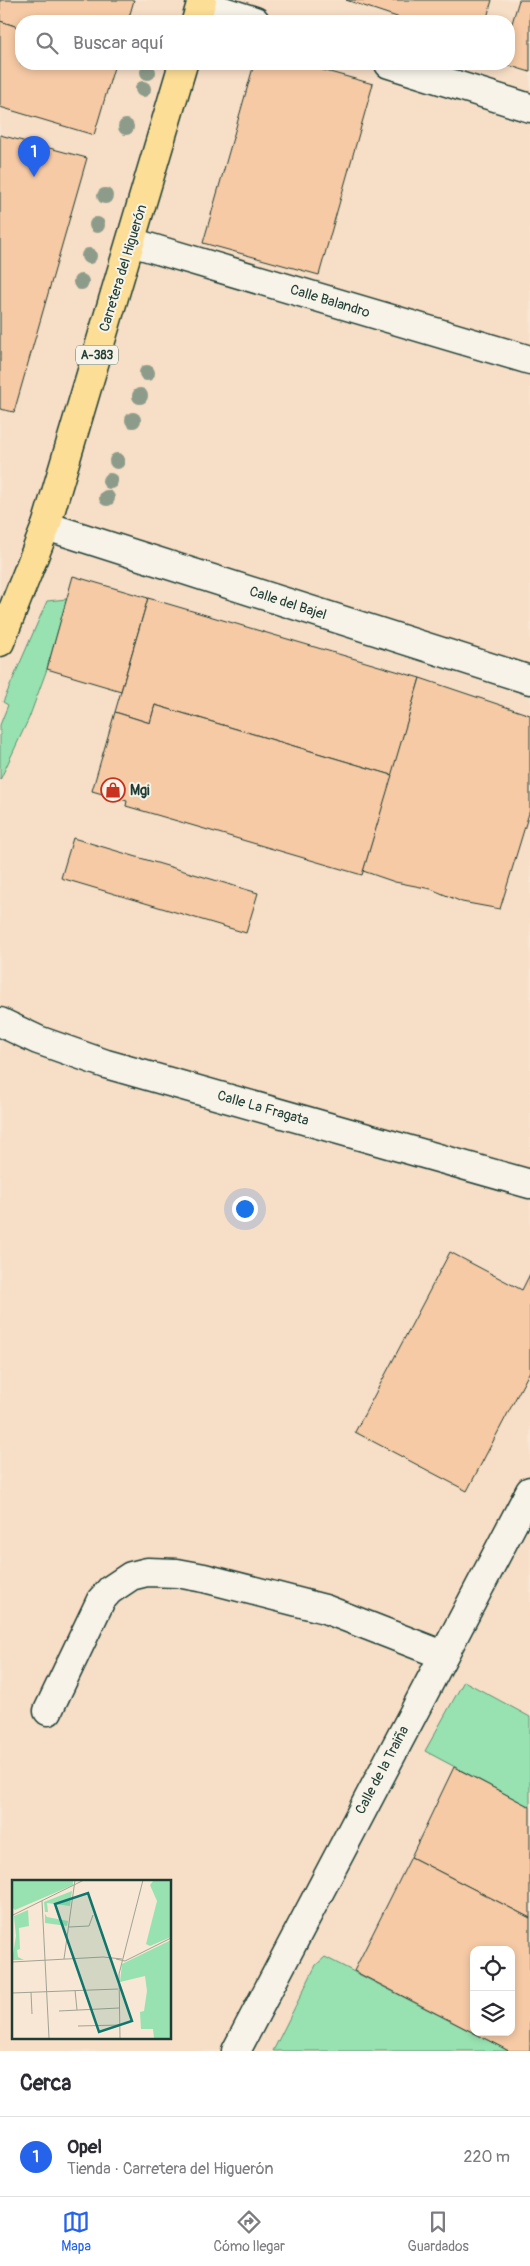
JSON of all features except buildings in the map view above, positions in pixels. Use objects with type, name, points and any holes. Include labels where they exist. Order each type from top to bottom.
[{"type":"main road","name":"Carretera del Higuerón","points":[[0,642],[46,526],[181,70]]},
{"type":"street","points":[[199,8],[229,15]]},
{"type":"street","points":[[408,70],[530,108]]},
{"type":"street","name":"Calle Balandro","points":[[131,242],[530,360]]},
{"type":"street","name":"Calle del Bajel","points":[[46,526],[530,680]]},
{"type":"street","name":"Calle La Fragata","points":[[0,1022],[38,1040],[106,1064],[530,1184]]},
{"type":"street","name":"Calle de la Traiña","points":[[236,2051],[530,1491]]},
{"type":"street","points":[[48,1711],[101,1600],[110,1590],[131,1576],[147,1572],[177,1573],[204,1578],[325,1609],[443,1655]]},
{"type":"shaded area","points":[[0,0],[530,0],[530,2051],[0,2051]]},
{"type":"green space","points":[[67,599],[47,669],[29,718],[0,780],[0,725],[8,705],[3,702],[47,601]]},
{"type":"green space","points":[[464,1681],[530,1717],[530,1807],[425,1751]]},
{"type":"green space","points":[[325,1957],[470,2031],[470,2036],[480,2036],[509,2051],[273,2051],[316,1965]]},
{"type":"place","name":"Opel","points":[[34,177]]},
{"type":"place","name":"Mgi","points":[[113,790]]}]
